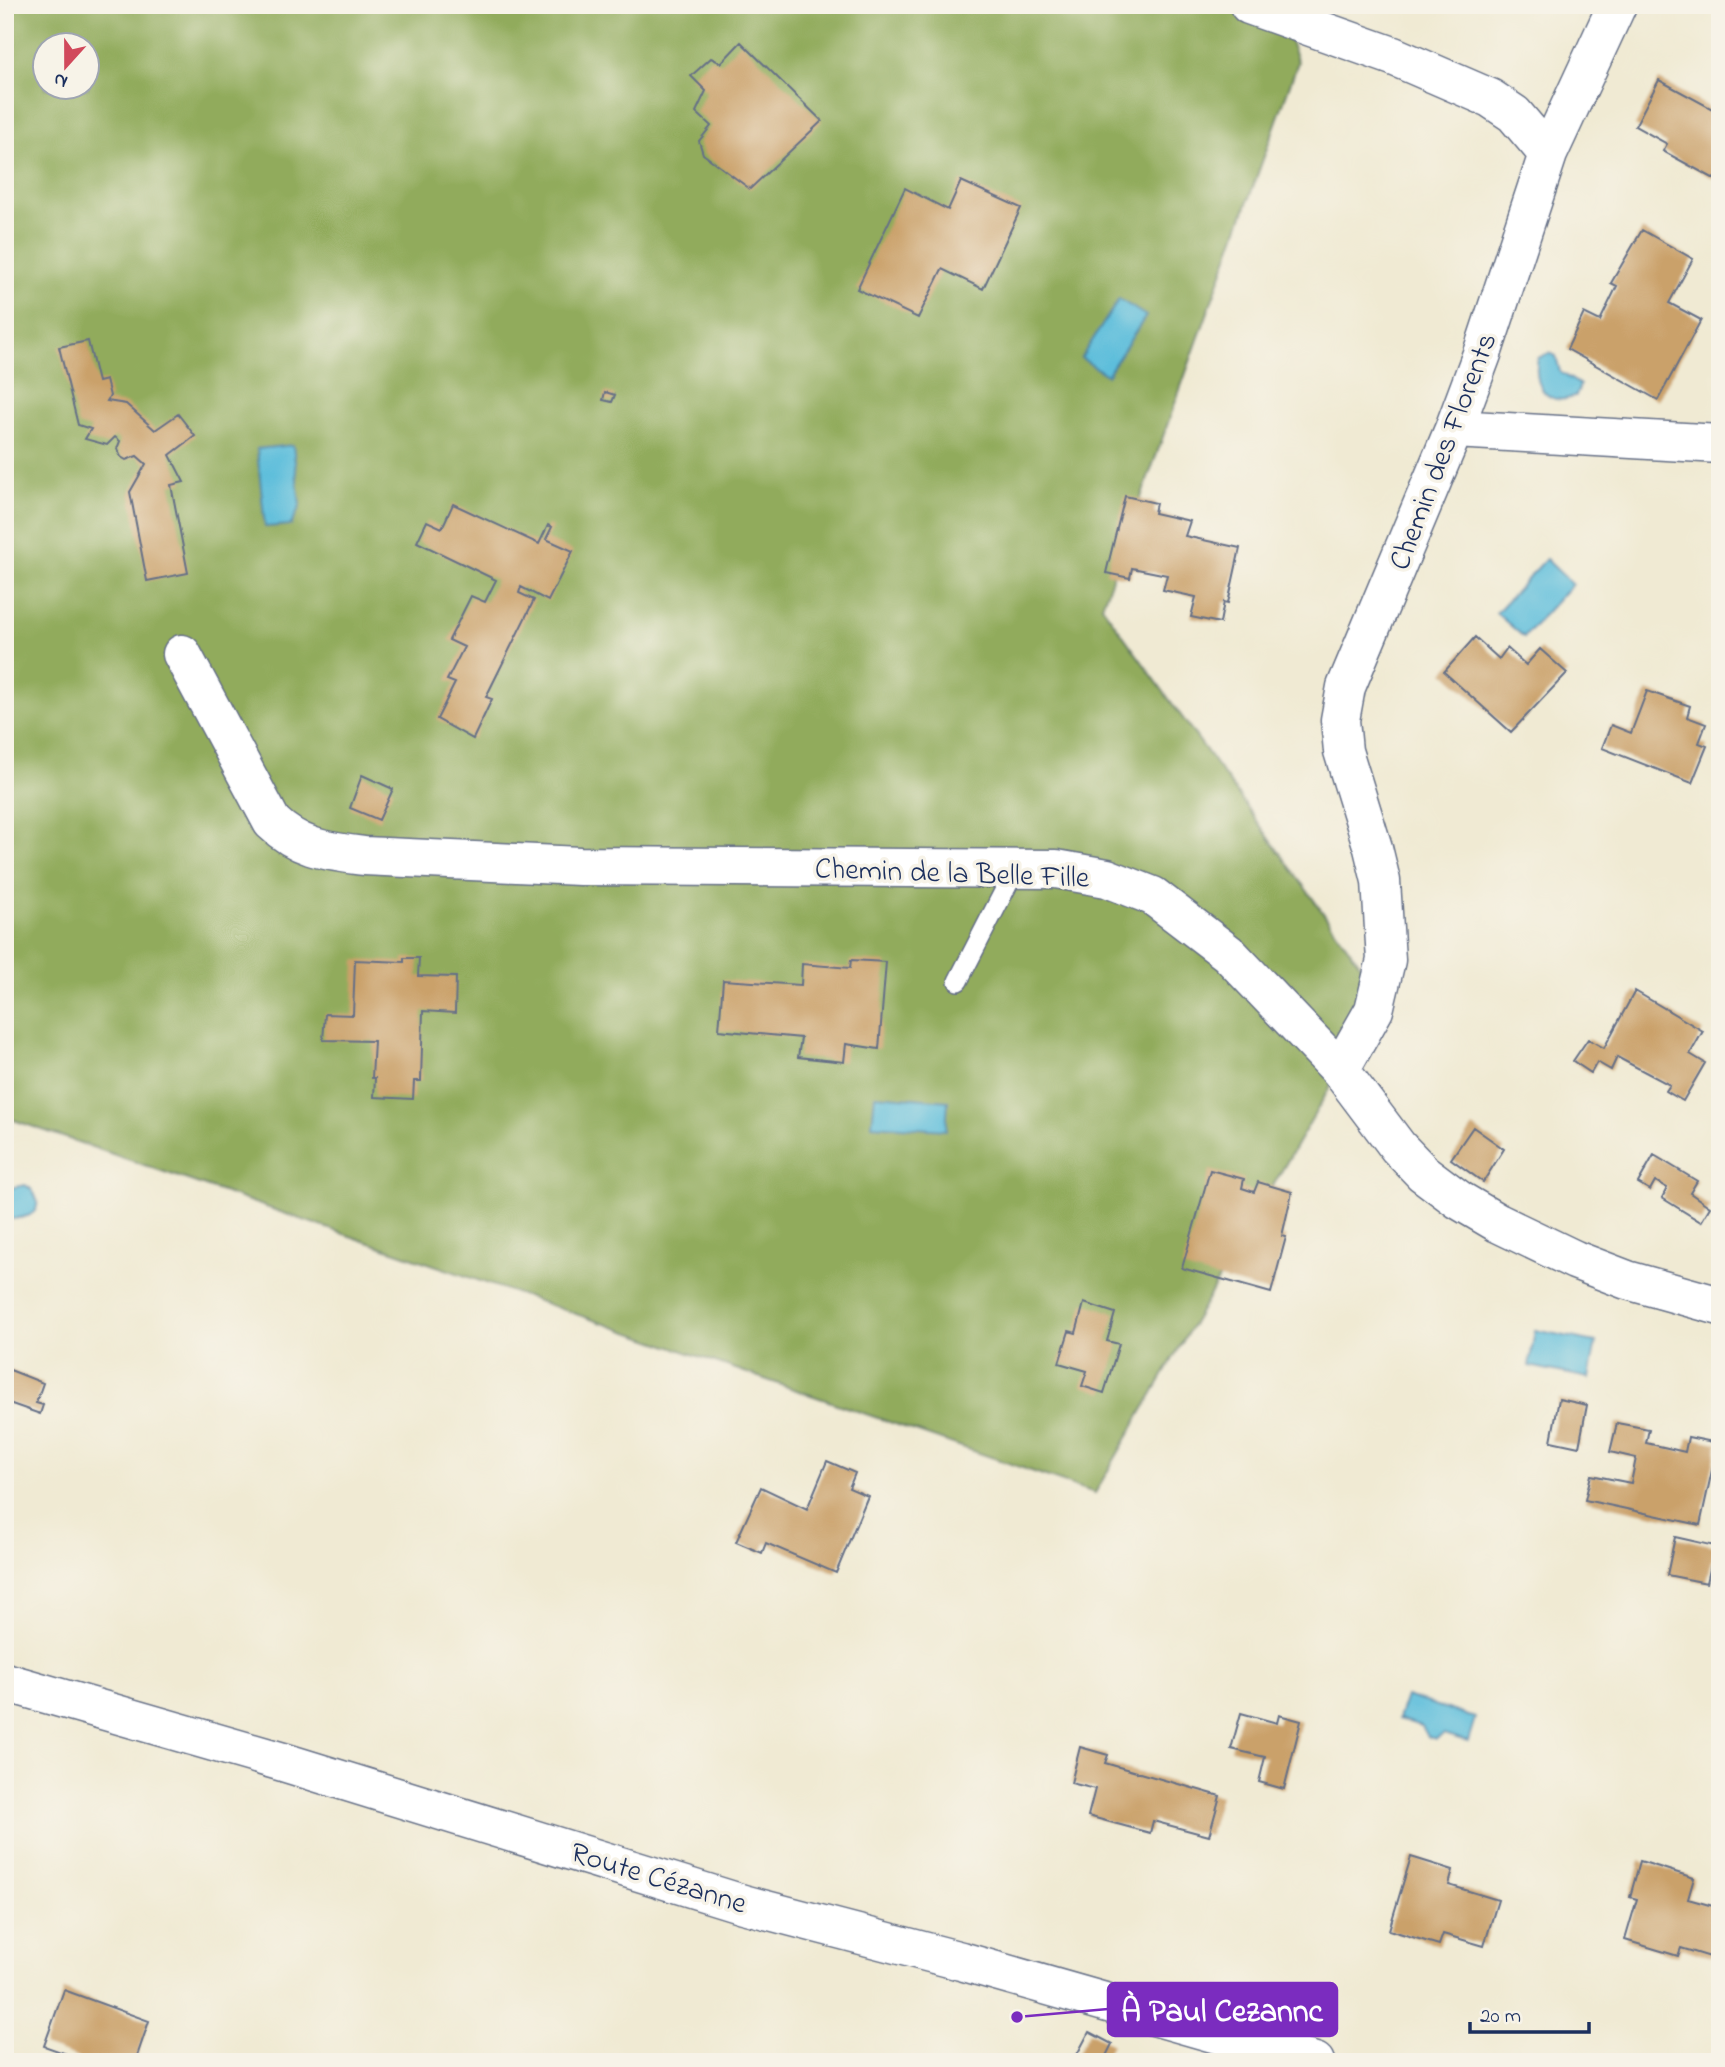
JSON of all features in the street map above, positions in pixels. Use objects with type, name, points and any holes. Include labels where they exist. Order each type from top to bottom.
[{"type":"street","points":[[1250,5],[1393,56],[1490,97],[1514,114],[1548,154]]},
{"type":"street","name":"Chemin des Florents","points":[[1340,1070],[1374,1010],[1386,960],[1381,881],[1343,751],[1340,720],[1346,687],[1454,429],[1482,354],[1548,154],[1617,5]]},
{"type":"street","points":[[1454,429],[1720,444]]},
{"type":"street","name":"Chemin de la Belle Fille","points":[[182,654],[272,822],[287,837],[329,851],[364,856],[580,866],[1056,869],[1107,878],[1153,896],[1229,954],[1340,1070],[1398,1147],[1423,1173],[1459,1200],[1498,1223],[1574,1260],[1627,1280],[1720,1306]]},
{"type":"street","name":"Route Cézanne","points":[[5,1682],[283,1762],[743,1903],[1315,2062]]},
{"type":"lane","points":[[958,981],[1016,868]]},
{"type":"green space","points":[[5,5],[1276,5],[1298,62],[1102,606],[1383,996],[1095,1493],[5,1117]]},
{"type":"water","points":[[1119,299],[1146,316],[1107,375],[1081,358]]},
{"type":"water","points":[[1549,353],[1556,356],[1560,372],[1580,385],[1576,396],[1557,399],[1544,392],[1538,377],[1538,358]]},
{"type":"water","points":[[293,445],[300,506],[291,525],[265,527],[257,449]]},
{"type":"water","points":[[1546,559],[1572,584],[1524,637],[1496,613]]},
{"type":"water","points":[[875,1095],[948,1101],[946,1130],[872,1125]]},
{"type":"water","points":[[25,1185],[35,1195],[37,1208],[30,1215],[5,1220],[5,1189]]},
{"type":"water","points":[[1535,1330],[1596,1342],[1589,1378],[1529,1366]]},
{"type":"water","points":[[1406,1696],[1475,1718],[1468,1741],[1444,1734],[1436,1739],[1428,1737],[1422,1726],[1398,1719]]},
{"type":"building","points":[[741,42],[822,121],[750,189],[703,154],[699,141],[711,126],[696,112],[706,91],[691,76],[711,58],[721,63]]},
{"type":"building","points":[[1659,80],[1720,113],[1720,182],[1663,151],[1667,144],[1635,126]]},
{"type":"building","points":[[961,181],[1021,208],[983,289],[942,269],[918,318],[857,289],[905,188],[948,210]]},
{"type":"building","points":[[1642,230],[1693,259],[1669,303],[1701,320],[1658,400],[1567,349],[1584,313],[1600,321],[1617,286],[1611,283]]},
{"type":"building","points":[[88,341],[98,382],[106,380],[110,396],[107,401],[126,404],[155,430],[178,414],[195,436],[170,455],[184,482],[171,485],[188,573],[147,581],[130,492],[146,464],[137,456],[126,460],[121,457],[117,449],[120,441],[115,437],[107,445],[85,439],[91,429],[78,425],[59,347]]},
{"type":"building","points":[[605,392],[615,395],[612,402],[603,400]]},
{"type":"building","points":[[1125,496],[1156,503],[1154,513],[1190,521],[1185,536],[1240,548],[1228,603],[1224,602],[1220,623],[1191,617],[1196,597],[1163,590],[1167,575],[1132,568],[1130,578],[1106,573]]},
{"type":"building","points":[[453,504],[539,544],[548,525],[552,527],[546,539],[573,551],[548,601],[521,587],[519,593],[534,600],[486,697],[492,699],[473,739],[437,719],[455,683],[447,680],[464,647],[449,640],[471,596],[485,602],[496,580],[417,542],[427,521],[442,528]]},
{"type":"building","points":[[1475,637],[1499,659],[1507,648],[1526,665],[1540,649],[1567,673],[1511,732],[1444,672]]},
{"type":"building","points":[[1647,691],[1690,706],[1687,717],[1706,724],[1699,743],[1707,746],[1692,783],[1602,748],[1611,725],[1631,733]]},
{"type":"building","points":[[362,775],[393,789],[379,820],[350,808]]},
{"type":"building","points":[[404,958],[419,958],[418,976],[456,977],[455,1013],[423,1011],[421,1081],[414,1081],[413,1099],[374,1097],[374,1041],[323,1040],[325,1014],[353,1015],[355,960],[404,962]]},
{"type":"building","points":[[851,960],[886,962],[879,1049],[846,1044],[844,1062],[798,1057],[801,1038],[719,1030],[723,980],[801,985],[802,964],[850,968]]},
{"type":"building","points":[[1635,991],[1703,1031],[1690,1054],[1705,1063],[1683,1101],[1666,1091],[1670,1085],[1617,1057],[1611,1070],[1597,1062],[1591,1073],[1573,1061],[1588,1039],[1604,1048]]},
{"type":"building","points":[[1473,1127],[1504,1149],[1483,1182],[1451,1159]]},
{"type":"building","points":[[1654,1155],[1697,1181],[1690,1193],[1710,1207],[1701,1222],[1662,1198],[1667,1188],[1655,1181],[1650,1190],[1638,1183]]},
{"type":"building","points":[[1210,1170],[1244,1179],[1242,1188],[1254,1192],[1258,1182],[1292,1192],[1282,1236],[1286,1237],[1271,1293],[1182,1268]]},
{"type":"building","points":[[1084,1303],[1115,1313],[1107,1341],[1119,1344],[1104,1393],[1082,1386],[1087,1371],[1059,1363],[1069,1331],[1076,1333]]},
{"type":"building","points":[[5,1368],[43,1383],[36,1403],[43,1405],[40,1414],[9,1403],[5,1412]]},
{"type":"building","points":[[1559,1399],[1587,1405],[1579,1447],[1551,1441]]},
{"type":"building","points":[[1617,1423],[1649,1429],[1646,1443],[1685,1452],[1688,1437],[1718,1443],[1700,1525],[1585,1500],[1591,1475],[1631,1483],[1636,1458],[1610,1452]]},
{"type":"building","points":[[827,1461],[855,1473],[849,1488],[868,1496],[836,1573],[766,1543],[762,1553],[736,1542],[761,1487],[807,1509]]},
{"type":"building","points":[[1675,1537],[1715,1546],[1707,1583],[1667,1575]]},
{"type":"building","points":[[1241,1713],[1277,1723],[1279,1715],[1301,1721],[1284,1789],[1259,1782],[1265,1757],[1231,1749]]},
{"type":"building","points":[[1080,1747],[1108,1755],[1105,1763],[1220,1796],[1209,1836],[1153,1821],[1150,1833],[1088,1816],[1095,1789],[1071,1783]]},
{"type":"building","points":[[1411,1857],[1453,1870],[1449,1885],[1498,1900],[1484,1946],[1443,1934],[1439,1945],[1389,1930]]},
{"type":"building","points":[[1640,1861],[1694,1878],[1688,1899],[1720,1908],[1720,1960],[1681,1948],[1678,1956],[1625,1940],[1637,1899],[1630,1897]]},
{"type":"building","points":[[64,1990],[149,2021],[135,2062],[89,2062],[44,2046]]},
{"type":"building","points":[[1089,2032],[1112,2044],[1103,2062],[1073,2062]]},
{"type":"place","name":"À Paul Cezannc","points":[[1017,2017]]}]
